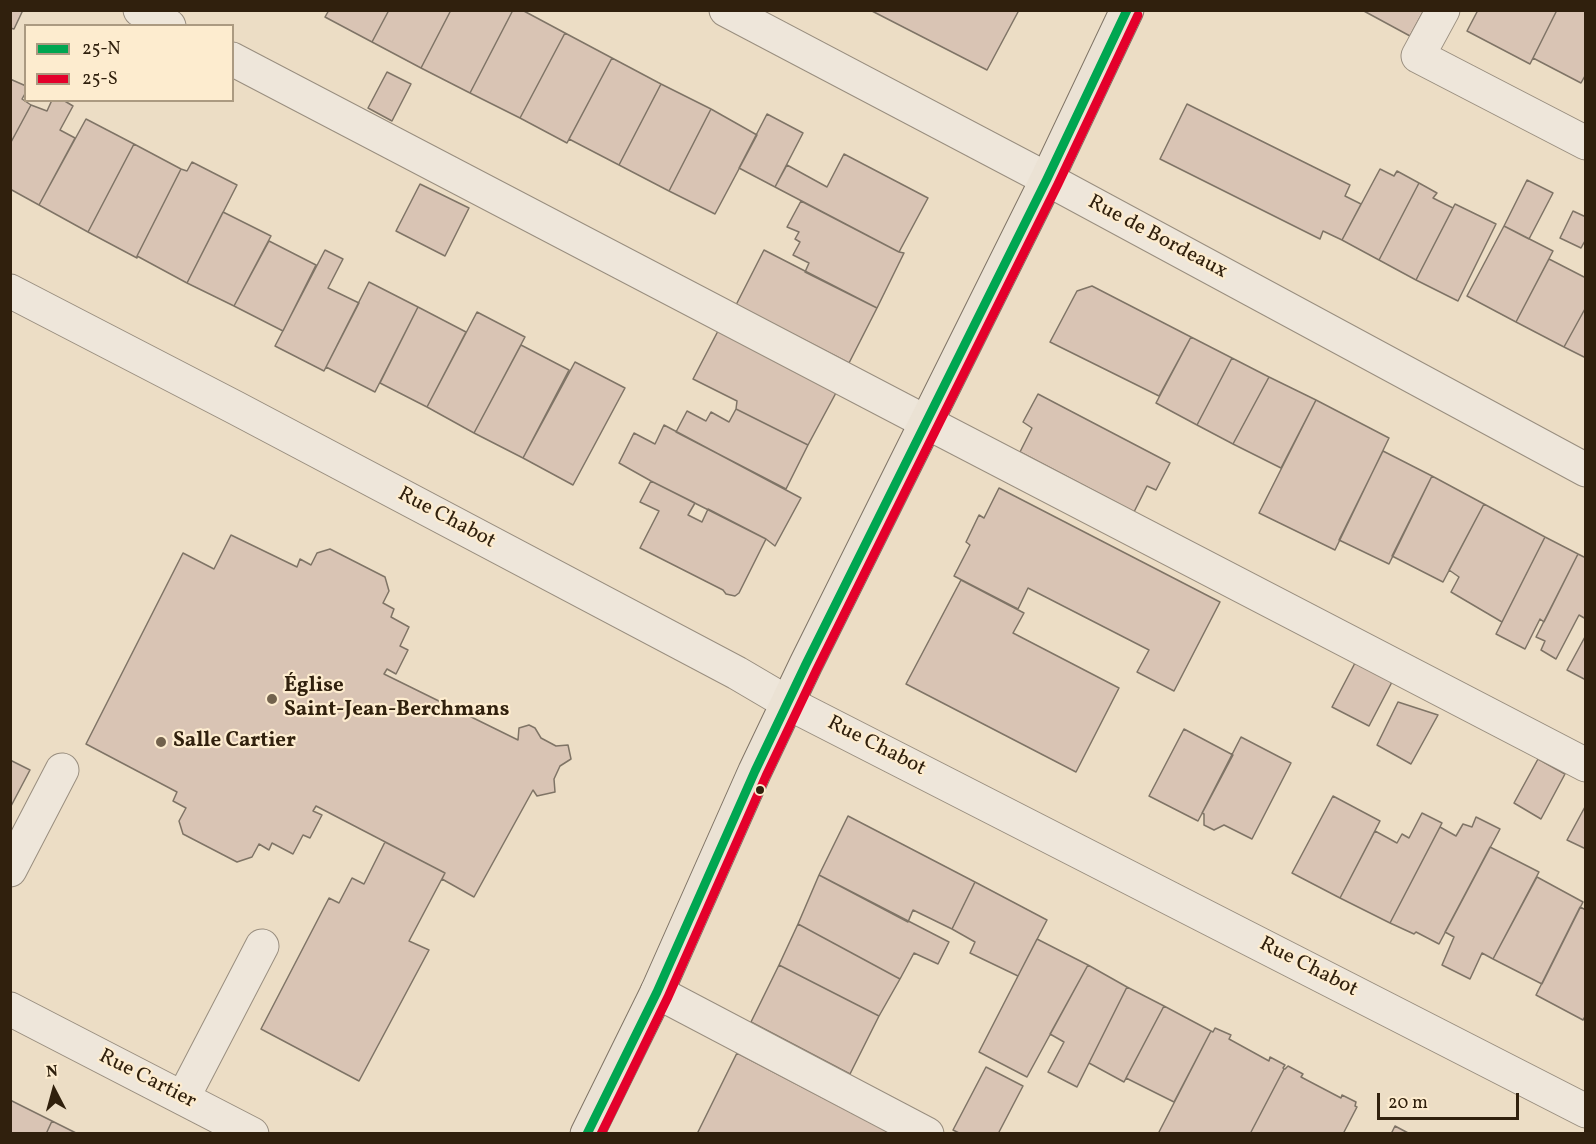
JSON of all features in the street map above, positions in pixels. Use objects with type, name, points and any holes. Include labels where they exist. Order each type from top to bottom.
[{"type":"main road","points":[[587,1134],[657,992],[755,771],[815,646],[1047,179],[1127,10]]},
{"type":"street","points":[[140,10],[165,24]]},
{"type":"street","name":"Rue de Bordeaux","points":[[726,10],[1047,179],[1586,470]]},
{"type":"street","points":[[1443,10],[1418,56],[1586,143]]},
{"type":"street","points":[[234,60],[1586,765]]},
{"type":"street","name":"Rue Chabot","points":[[10,291],[414,502],[727,668],[788,703],[1586,1111]]},
{"type":"street","points":[[10,870],[62,770]]},
{"type":"street","points":[[183,1098],[262,946]]},
{"type":"street","points":[[657,992],[927,1134]]},
{"type":"street","name":"Rue Cartier","points":[[10,1009],[252,1134]]},
{"type":"building","points":[[10,10],[23,10],[14,29],[10,28]]},
{"type":"building","points":[[329,10],[389,10],[372,42],[325,17]]},
{"type":"building","points":[[389,10],[451,10],[421,68],[372,42]]},
{"type":"building","points":[[451,10],[513,10],[470,93],[421,68]]},
{"type":"building","points":[[513,10],[522,10],[565,33],[520,118],[470,93]]},
{"type":"building","points":[[870,10],[1015,10],[1018,12],[987,70]]},
{"type":"building","points":[[1362,10],[1424,10],[1410,36]]},
{"type":"building","points":[[1478,10],[1557,10],[1530,64],[1467,31]]},
{"type":"building","points":[[1557,10],[1586,10],[1586,74],[1581,83],[1533,58]]},
{"type":"building","points":[[565,33],[612,58],[567,143],[520,118]]},
{"type":"building","points":[[612,58],[661,84],[619,165],[569,139]]},
{"type":"building","points":[[387,72],[411,84],[392,121],[368,108]]},
{"type":"building","points":[[10,79],[24,85],[22,99],[31,105],[10,144]]},
{"type":"building","points":[[661,84],[711,109],[669,191],[619,165]]},
{"type":"building","points":[[51,102],[66,102],[73,106],[60,130],[75,138],[39,205],[10,189],[10,144],[31,105],[47,111]]},
{"type":"building","points":[[1187,104],[1350,185],[1345,196],[1361,204],[1342,240],[1323,231],[1320,239],[1160,159]]},
{"type":"building","points":[[711,109],[757,135],[715,214],[669,191]]},
{"type":"building","points":[[767,114],[803,133],[775,187],[739,168]]},
{"type":"building","points":[[86,119],[134,144],[88,232],[39,205]]},
{"type":"building","points":[[134,144],[181,169],[137,258],[88,232]]},
{"type":"building","points":[[844,154],[928,198],[899,252],[775,187],[787,165],[827,187]]},
{"type":"building","points":[[192,162],[237,185],[187,283],[137,256],[181,169],[187,171]]},
{"type":"building","points":[[1380,169],[1394,176],[1397,171],[1419,183],[1379,260],[1342,240]]},
{"type":"building","points":[[1527,180],[1553,193],[1529,239],[1504,226]]},
{"type":"building","points":[[1419,183],[1437,193],[1433,198],[1453,208],[1416,280],[1379,260]]},
{"type":"building","points":[[420,184],[469,208],[445,256],[396,231]]},
{"type":"building","points":[[801,201],[904,253],[877,308],[805,272],[809,263],[793,255],[800,242],[795,239],[799,232],[787,227]]},
{"type":"building","points":[[1455,204],[1496,224],[1458,301],[1416,280]]},
{"type":"building","points":[[1573,211],[1586,217],[1586,239],[1581,248],[1560,238]]},
{"type":"building","points":[[223,212],[271,236],[234,306],[187,283]]},
{"type":"building","points":[[1504,226],[1553,251],[1516,322],[1467,296]]},
{"type":"building","points":[[269,241],[316,265],[283,331],[234,306]]},
{"type":"building","points":[[325,250],[343,259],[328,288],[359,303],[324,371],[275,346]]},
{"type":"building","points":[[764,250],[877,308],[849,363],[736,305]]},
{"type":"building","points":[[1549,259],[1586,278],[1586,307],[1564,347],[1516,322]]},
{"type":"building","points":[[369,282],[418,307],[375,392],[326,367]]},
{"type":"building","points":[[1092,286],[1191,337],[1159,396],[1050,342],[1077,291]]},
{"type":"building","points":[[418,307],[466,332],[427,407],[380,383]]},
{"type":"building","points":[[1586,307],[1586,358],[1564,347]]},
{"type":"building","points":[[477,312],[525,337],[474,433],[427,407]]},
{"type":"building","points":[[718,331],[837,391],[808,445],[736,409],[737,401],[693,379]]},
{"type":"building","points":[[1191,337],[1232,358],[1197,425],[1156,403]]},
{"type":"building","points":[[521,345],[569,370],[523,458],[474,433]]},
{"type":"building","points":[[1232,358],[1269,377],[1233,444],[1197,425]]},
{"type":"building","points":[[575,362],[625,388],[573,485],[523,458]]},
{"type":"building","points":[[1269,377],[1316,400],[1281,468],[1233,444]]},
{"type":"building","points":[[1038,394],[1170,463],[1156,490],[1147,486],[1134,512],[1020,452],[1032,428],[1023,422]]},
{"type":"building","points":[[1316,400],[1389,438],[1335,550],[1259,513]]},
{"type":"building","points":[[736,409],[808,445],[786,489],[676,432],[687,411],[706,421],[711,412],[729,422]]},
{"type":"building","points":[[664,425],[801,498],[775,546],[766,539],[619,463],[634,433],[655,444]]},
{"type":"building","points":[[1383,451],[1432,476],[1389,564],[1339,540]]},
{"type":"building","points":[[1432,476],[1484,504],[1443,582],[1392,556]]},
{"type":"building","points":[[651,481],[695,503],[688,515],[702,522],[708,509],[766,539],[739,593],[735,596],[726,594],[723,590],[640,548],[659,511],[640,502]]},
{"type":"building","points":[[999,488],[1220,602],[1174,691],[1137,672],[1149,650],[1028,588],[1018,609],[954,576],[970,545],[966,542],[979,515],[984,518]]},
{"type":"building","points":[[1484,504],[1545,537],[1502,622],[1451,592],[1459,577],[1449,570]]},
{"type":"building","name":"Église Saint-Jean-Berchmans","points":[[231,535],[297,567],[300,559],[311,565],[317,553],[330,549],[385,577],[389,591],[383,603],[394,609],[391,617],[409,627],[400,646],[408,650],[396,674],[387,669],[384,674],[518,740],[519,728],[529,725],[535,728],[541,738],[556,746],[568,745],[571,759],[560,766],[554,779],[555,792],[537,796],[533,790],[474,897],[442,879],[445,873],[316,806],[313,811],[322,815],[310,838],[303,835],[293,854],[272,843],[269,850],[259,844],[252,857],[237,862],[183,834],[179,821],[186,808],[173,801],[177,792],[86,744],[183,553],[214,569]]},
{"type":"building","points":[[1545,537],[1578,554],[1544,622],[1540,619],[1525,649],[1496,634]]},
{"type":"building","points":[[1578,554],[1586,558],[1586,619],[1579,615],[1556,659],[1541,650],[1545,641],[1536,637]]},
{"type":"building","points":[[961,580],[1024,613],[1013,633],[1119,688],[1076,772],[906,684]]},
{"type":"building","points":[[1586,635],[1586,680],[1567,670]]},
{"type":"building","points":[[1355,663],[1392,682],[1369,726],[1332,707]]},
{"type":"building","points":[[1398,702],[1438,715],[1411,764],[1377,745]]},
{"type":"building","points":[[1184,729],[1233,755],[1198,821],[1149,796]]},
{"type":"building","points":[[1241,737],[1291,763],[1252,839],[1224,825],[1214,830],[1204,825],[1204,814],[1202,813]]},
{"type":"building","points":[[1538,759],[1565,774],[1541,819],[1514,803]]},
{"type":"building","points":[[10,760],[30,770],[10,808]]},
{"type":"building","points":[[1333,796],[1380,821],[1340,898],[1292,873]]},
{"type":"building","points":[[1586,805],[1586,849],[1567,840]]},
{"type":"building","points":[[1422,813],[1442,823],[1390,923],[1340,898],[1375,831],[1397,843],[1402,834],[1409,838]]},
{"type":"building","points":[[848,816],[975,882],[952,929],[913,910],[908,922],[819,875]]},
{"type":"building","points":[[1476,817],[1500,829],[1439,944],[1416,932],[1414,934],[1390,923],[1440,827],[1456,836],[1463,824],[1472,827]]},
{"type":"building","points":[[385,842],[445,873],[409,941],[429,950],[359,1081],[261,1029],[329,898],[339,903],[352,878],[364,884]]},
{"type":"building","points":[[1490,847],[1539,872],[1493,959],[1482,953],[1470,979],[1442,965],[1454,937],[1445,932]]},
{"type":"building","points":[[819,875],[949,942],[938,964],[914,953],[900,979],[798,924]]},
{"type":"building","points":[[1537,877],[1583,902],[1542,984],[1493,959]]},
{"type":"building","points":[[975,882],[1047,920],[1018,976],[970,953],[975,942],[952,929]]},
{"type":"building","points":[[1580,907],[1586,910],[1586,1015],[1583,1020],[1536,995]]},
{"type":"building","points":[[798,924],[900,979],[879,1016],[779,965]]},
{"type":"building","points":[[1037,939],[1088,965],[1027,1077],[979,1052]]},
{"type":"building","points":[[779,965],[879,1016],[850,1074],[751,1022]]},
{"type":"building","points":[[1088,965],[1127,987],[1077,1087],[1048,1072],[1064,1042],[1050,1034]]},
{"type":"building","points":[[1127,987],[1164,1006],[1124,1082],[1089,1063]]},
{"type":"building","points":[[1164,1006],[1211,1031],[1174,1102],[1126,1078]]},
{"type":"building","points":[[1215,1028],[1231,1035],[1229,1039],[1269,1061],[1270,1057],[1285,1065],[1250,1134],[1158,1134],[1211,1031],[1213,1032]]},
{"type":"building","points":[[737,1053],[893,1134],[697,1134]]},
{"type":"building","points":[[1288,1066],[1303,1074],[1301,1077],[1341,1098],[1342,1095],[1356,1102],[1357,1107],[1343,1134],[1250,1134],[1284,1069]]},
{"type":"building","points":[[986,1067],[1023,1086],[998,1134],[961,1134],[953,1130]]},
{"type":"building","points":[[10,1100],[52,1121],[46,1134],[10,1134]]},
{"type":"building","points":[[52,1121],[78,1134],[46,1134]]},
{"type":"building","points":[[1395,1126],[1410,1134],[1391,1134]]},
{"type":"transit line","name":"25-N","points":[[587,1134],[657,992],[755,771],[806,664],[1047,179],[1127,10]]},
{"type":"transit line","name":"25-S","points":[[601,1134],[668,997],[766,776],[817,669],[1058,184],[1138,15]]},
{"type":"place","name":"Église Saint-Jean-Berchmans","points":[[272,699]]},
{"type":"place","name":"Salle Cartier","points":[[161,742]]}]
